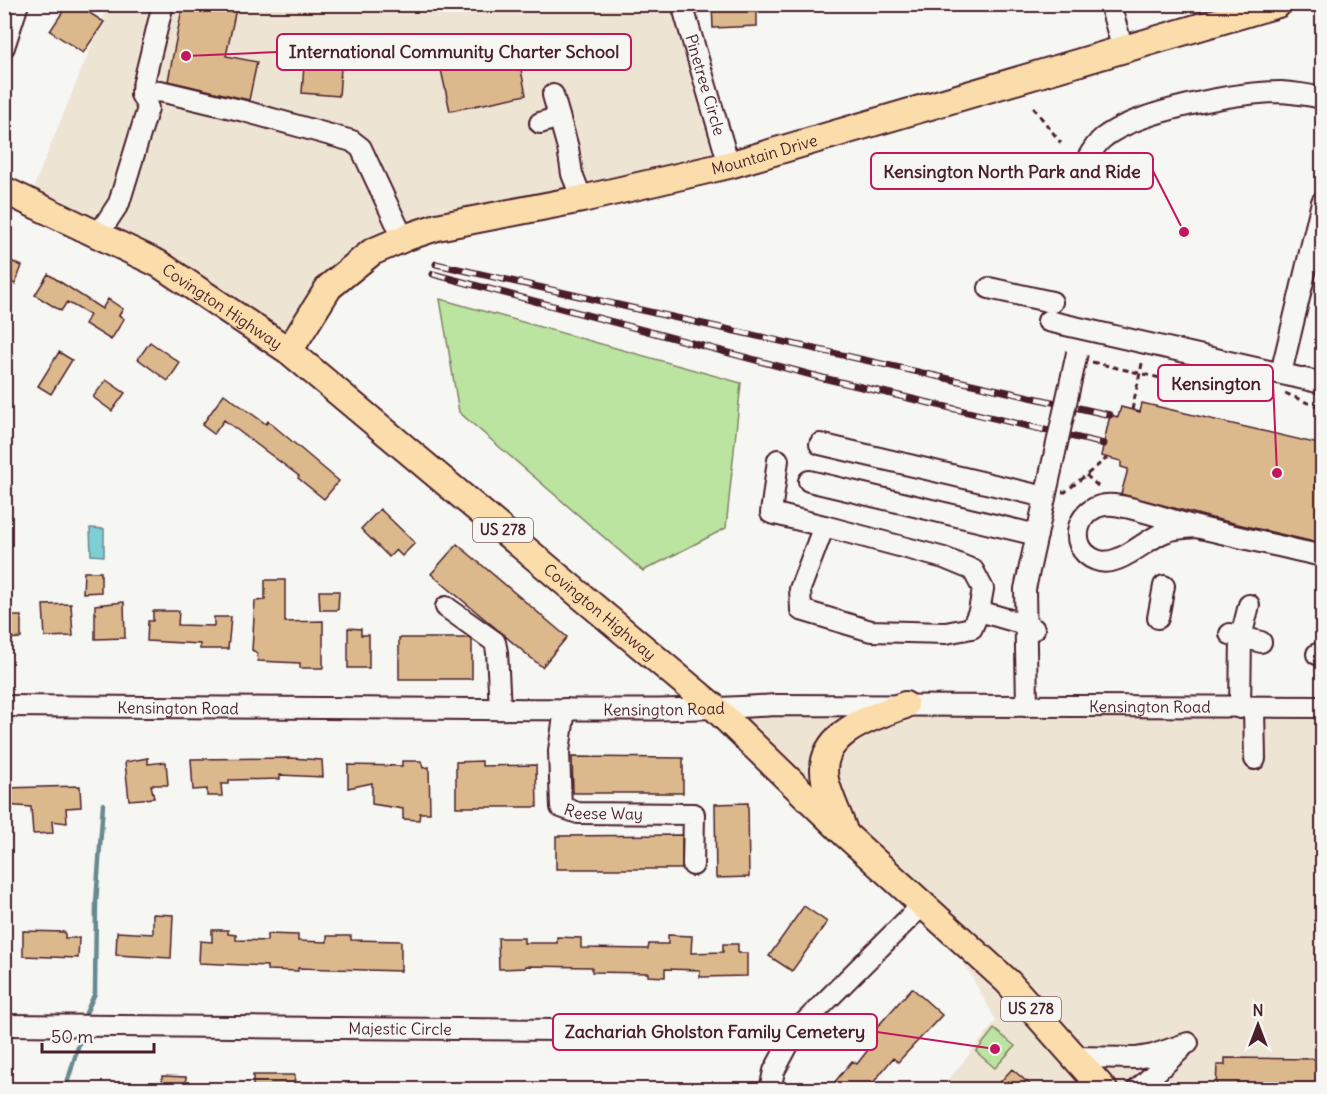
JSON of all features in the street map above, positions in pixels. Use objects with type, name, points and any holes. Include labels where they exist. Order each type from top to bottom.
[{"type":"main road","name":"Mountain Drive","points":[[289,351],[329,287],[372,252],[404,238],[437,227],[582,199],[729,165],[1278,4]]},
{"type":"main road","name":"Covington Highway","points":[[4,190],[159,264],[289,351],[716,709],[845,834],[924,903],[1008,982],[1104,1089]]},
{"type":"main road","points":[[845,834],[825,781],[824,765],[829,749],[845,732],[872,717],[905,705]]},
{"type":"street","points":[[4,47],[18,4]]},
{"type":"street","points":[[98,235],[119,203],[148,108],[141,94],[163,4]]},
{"type":"street","name":"Pinetree Circle","points":[[682,4],[729,165]]},
{"type":"street","points":[[1110,4],[1124,50]]},
{"type":"street","points":[[141,94],[160,91],[244,111],[352,141],[361,148],[404,238]]},
{"type":"street","points":[[1082,168],[1103,138],[1130,123],[1170,110],[1244,95],[1281,93],[1323,98]]},
{"type":"street","points":[[553,96],[568,148],[572,174],[582,199]]},
{"type":"street","points":[[540,123],[559,117]]},
{"type":"street","points":[[1281,373],[1323,202]]},
{"type":"street","points":[[989,288],[1052,302]]},
{"type":"street","points":[[1048,321],[1323,383]]},
{"type":"street","points":[[1026,706],[1029,627],[1037,536],[1052,466],[1085,358],[1083,329]]},
{"type":"street","points":[[820,444],[1046,493]]},
{"type":"street","points":[[778,460],[771,513],[824,526],[944,558],[972,570],[983,589],[979,611],[972,628],[946,633],[871,631],[801,610],[800,589],[824,526]]},
{"type":"street","points":[[808,481],[1037,536]]},
{"type":"street","points":[[1196,527],[1167,530],[1149,539],[1117,561],[1103,563],[1092,559],[1082,550],[1078,539],[1079,526],[1088,511],[1098,505],[1114,505],[1196,527],[1323,556]]},
{"type":"street","points":[[1158,618],[1164,586]]},
{"type":"street","points":[[1249,605],[1235,635],[1254,759]]},
{"type":"street","points":[[446,607],[495,642],[500,709]]},
{"type":"street","points":[[979,611],[1029,627]]},
{"type":"street","points":[[1235,635],[1262,642]]},
{"type":"street","name":"Kensington Road","points":[[4,706],[204,709],[716,709],[775,705],[1323,707]]},
{"type":"street","name":"Reese Way","points":[[565,709],[559,751],[561,807],[579,813],[694,814],[693,865]]},
{"type":"street","points":[[770,1089],[774,1071],[795,1032],[924,903]]},
{"type":"street","name":"Majestic Circle","points":[[4,1025],[795,1032]]},
{"type":"street","points":[[1074,1057],[1136,1058],[1153,1055],[1188,1043],[1137,1089]]},
{"type":"path","points":[[1033,107],[1061,143]]},
{"type":"path","points":[[1132,410],[1146,344]]},
{"type":"path","points":[[1085,358],[1224,393],[1227,379],[1239,382]]},
{"type":"path","points":[[1284,393],[1323,407]]},
{"type":"path","points":[[1046,493],[1065,492],[1107,458]]},
{"type":"shaded area","points":[[108,5],[685,5],[732,152],[400,238],[289,351],[30,212],[36,181]]},
{"type":"shaded area","points":[[1322,700],[1322,1089],[941,1089],[996,1021],[929,899],[716,709]]},
{"type":"green space","points":[[440,299],[741,383],[726,528],[643,571],[459,412]]},
{"type":"green space","points":[[994,1029],[1015,1046],[995,1068],[976,1052]]},
{"type":"water","points":[[90,528],[104,529],[104,556],[91,555]]},
{"type":"building","points":[[68,4],[93,4],[88,12],[104,22],[83,53],[50,31]]},
{"type":"building","points":[[183,4],[237,4],[226,56],[257,62],[249,100],[168,81]]},
{"type":"building","points":[[712,4],[757,4],[757,26],[713,28]]},
{"type":"building","points":[[514,35],[526,95],[450,111],[437,51]]},
{"type":"building","points":[[304,65],[341,68],[339,96],[302,93]]},
{"type":"building","points":[[4,258],[22,266],[15,284],[4,279]]},
{"type":"building","points":[[48,274],[102,309],[108,299],[123,309],[119,315],[124,319],[111,340],[85,324],[90,315],[67,302],[61,311],[35,295]]},
{"type":"building","points":[[150,342],[180,363],[168,381],[138,359]]},
{"type":"building","points":[[59,352],[72,360],[51,394],[38,386]]},
{"type":"building","points":[[106,380],[125,393],[112,411],[93,397]]},
{"type":"building","points":[[224,394],[266,424],[268,421],[339,481],[324,499],[298,478],[299,476],[224,420],[214,434],[202,425]]},
{"type":"building","points":[[1142,403],[1323,445],[1323,544],[1121,494],[1128,469],[1121,467],[1121,461],[1101,456],[1110,415],[1118,417],[1121,407],[1140,412]]},
{"type":"building","points":[[380,509],[415,543],[402,556],[396,550],[389,557],[361,529]]},
{"type":"building","points":[[457,544],[567,637],[542,667],[431,574]]},
{"type":"building","points":[[84,572],[101,572],[101,592],[83,593]]},
{"type":"building","points":[[265,580],[285,580],[285,622],[323,621],[323,668],[300,668],[300,663],[258,661],[257,653],[252,650],[255,601],[265,600]]},
{"type":"building","points":[[319,591],[339,591],[338,610],[320,610]]},
{"type":"building","points":[[124,602],[125,638],[95,639],[95,605]]},
{"type":"building","points":[[71,604],[73,636],[45,637],[43,605]]},
{"type":"building","points":[[153,611],[179,611],[178,625],[214,626],[214,617],[231,617],[228,649],[200,649],[200,644],[147,641],[148,621],[153,621]]},
{"type":"building","points":[[4,616],[21,616],[21,638],[4,639]]},
{"type":"building","points":[[348,628],[361,629],[361,635],[369,635],[369,668],[348,668]]},
{"type":"building","points":[[399,638],[469,638],[472,640],[472,679],[399,679]]},
{"type":"building","points":[[572,757],[683,758],[683,793],[573,793]]},
{"type":"building","points":[[148,758],[148,764],[166,762],[168,785],[151,785],[154,798],[129,800],[125,762]]},
{"type":"building","points":[[191,759],[322,760],[323,777],[280,775],[280,779],[229,780],[229,784],[221,784],[222,796],[207,796],[207,789],[193,790]]},
{"type":"building","points":[[402,761],[421,761],[423,768],[429,767],[430,813],[420,813],[419,820],[403,819],[403,809],[372,804],[372,783],[348,788],[348,765],[402,766]]},
{"type":"building","points":[[482,761],[482,766],[536,765],[537,807],[456,807],[456,762]]},
{"type":"building","points":[[80,786],[81,807],[66,808],[67,823],[52,821],[53,833],[33,834],[31,807],[4,805],[4,788]]},
{"type":"building","points":[[748,803],[749,877],[716,878],[715,804]]},
{"type":"building","points":[[682,835],[682,869],[556,869],[556,836]]},
{"type":"building","points":[[804,906],[827,922],[792,971],[769,956]]},
{"type":"building","points":[[153,914],[173,915],[171,958],[116,955],[117,932],[153,934]]},
{"type":"building","points":[[212,930],[228,930],[228,934],[236,935],[236,940],[267,941],[267,934],[298,935],[298,941],[327,942],[327,936],[351,936],[351,940],[401,941],[401,971],[298,968],[298,971],[267,970],[267,966],[199,963],[200,941],[212,942]]},
{"type":"building","points":[[23,931],[65,932],[65,938],[79,938],[78,958],[23,956]]},
{"type":"building","points":[[668,935],[692,936],[691,953],[723,952],[723,944],[738,944],[738,953],[747,953],[747,976],[700,977],[700,970],[665,969],[665,977],[648,976],[648,973],[592,972],[592,967],[525,966],[525,968],[499,969],[498,938],[524,938],[524,943],[557,943],[557,937],[581,938],[581,948],[648,949],[649,944],[668,944]]},
{"type":"building","points":[[912,988],[942,1015],[898,1062],[893,1058],[868,1089],[829,1089],[852,1061],[857,1064],[875,1041],[869,1036]]},
{"type":"building","points":[[1225,1058],[1323,1059],[1323,1089],[1216,1089],[1217,1065],[1225,1065]]},
{"type":"building","points":[[1012,1069],[1035,1089],[994,1089]]},
{"type":"building","points":[[253,1075],[295,1075],[294,1089],[253,1089]]},
{"type":"building","points":[[162,1076],[186,1077],[186,1089],[162,1089]]},
{"type":"waterway","points":[[86,1013],[95,993],[96,903],[103,804]]},
{"type":"waterway","points":[[65,1090],[81,1037]]},
{"type":"railway","points":[[436,264],[1110,415]]},
{"type":"railway","points":[[433,274],[823,378],[1104,444]]},
{"type":"place","name":"International Community Charter School","points":[[186,56]]},
{"type":"place","name":"Kensington North Park and Ride","points":[[1184,232]]},
{"type":"place","name":"Kensington","points":[[1277,473]]},
{"type":"place","name":"Zachariah Gholston Family Cemetery","points":[[995,1049]]}]
